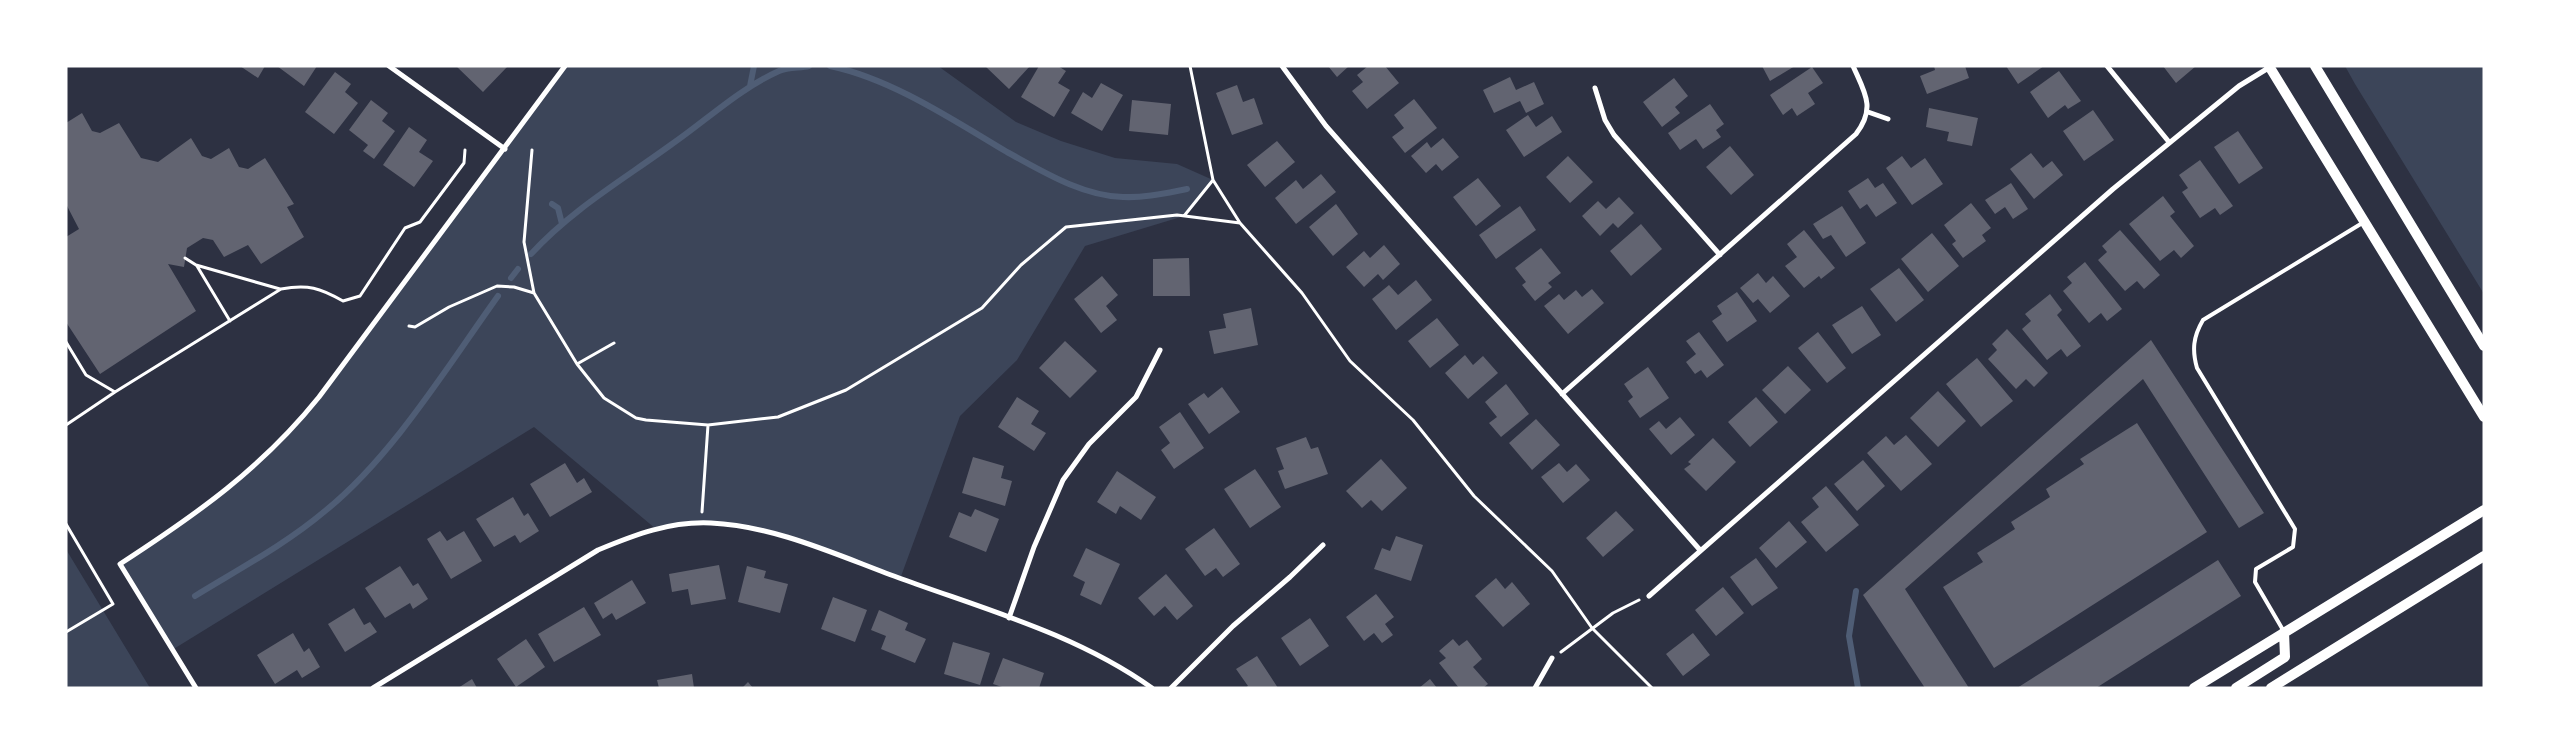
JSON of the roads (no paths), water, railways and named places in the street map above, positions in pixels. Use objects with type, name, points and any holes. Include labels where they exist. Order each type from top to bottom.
[{"type":"main road","points":[[2270,66],[2484,418]]},
{"type":"main road","points":[[2315,66],[2484,346]]},
{"type":"main road","points":[[2194,688],[2484,510]]},
{"type":"main road","points":[[2271,688],[2484,556]]},
{"type":"main road","points":[[2236,688],[2285,658],[2284,632]]},
{"type":"street","points":[[196,688],[120,564],[195,515],[290,433],[505,149],[565,66]]},
{"type":"street","points":[[1282,66],[1326,126],[1700,550]]},
{"type":"street","points":[[1562,394],[1856,134],[1868,112],[1866,99],[1853,66]]},
{"type":"street","points":[[2107,66],[2169,142]]},
{"type":"street","points":[[1648,596],[2169,142],[2239,86],[2270,66]]},
{"type":"street","points":[[391,67],[505,149]]},
{"type":"street","points":[[1595,88],[1605,120],[1614,135],[1720,255]]},
{"type":"street","points":[[1868,112],[1888,118]]},
{"type":"street","points":[[1009,618],[1034,548],[1063,480],[1089,444],[1136,397],[1160,350]]},
{"type":"street","points":[[373,688],[598,550],[637,534],[672,525],[701,523],[738,526],[773,532],[1009,618],[1079,645],[1122,667],[1152,688]]},
{"type":"street","points":[[1171,688],[1234,626],[1323,545]]},
{"type":"street","points":[[1535,688],[1552,658]]},
{"type":"lane","points":[[2284,632],[2255,582],[2256,569],[2293,547],[2295,529],[2197,368],[2192,350],[2197,331],[2203,320],[2364,222]]},
{"type":"waterway","points":[[750,86],[754,66]]},
{"type":"waterway","points":[[531,254],[563,223],[581,209],[750,86],[779,71],[809,66]]},
{"type":"waterway","points":[[830,66],[853,72],[899,90],[1034,167],[1092,192],[1108,196],[1131,197],[1163,194],[1187,189]]},
{"type":"waterway","points":[[552,204],[558,208],[562,224]]},
{"type":"waterway","points":[[511,278],[518,269]]},
{"type":"waterway","points":[[195,596],[262,556],[310,523],[350,489],[373,465],[418,410],[498,296]]},
{"type":"waterway","points":[[1856,591],[1849,636],[1858,688]]}]
